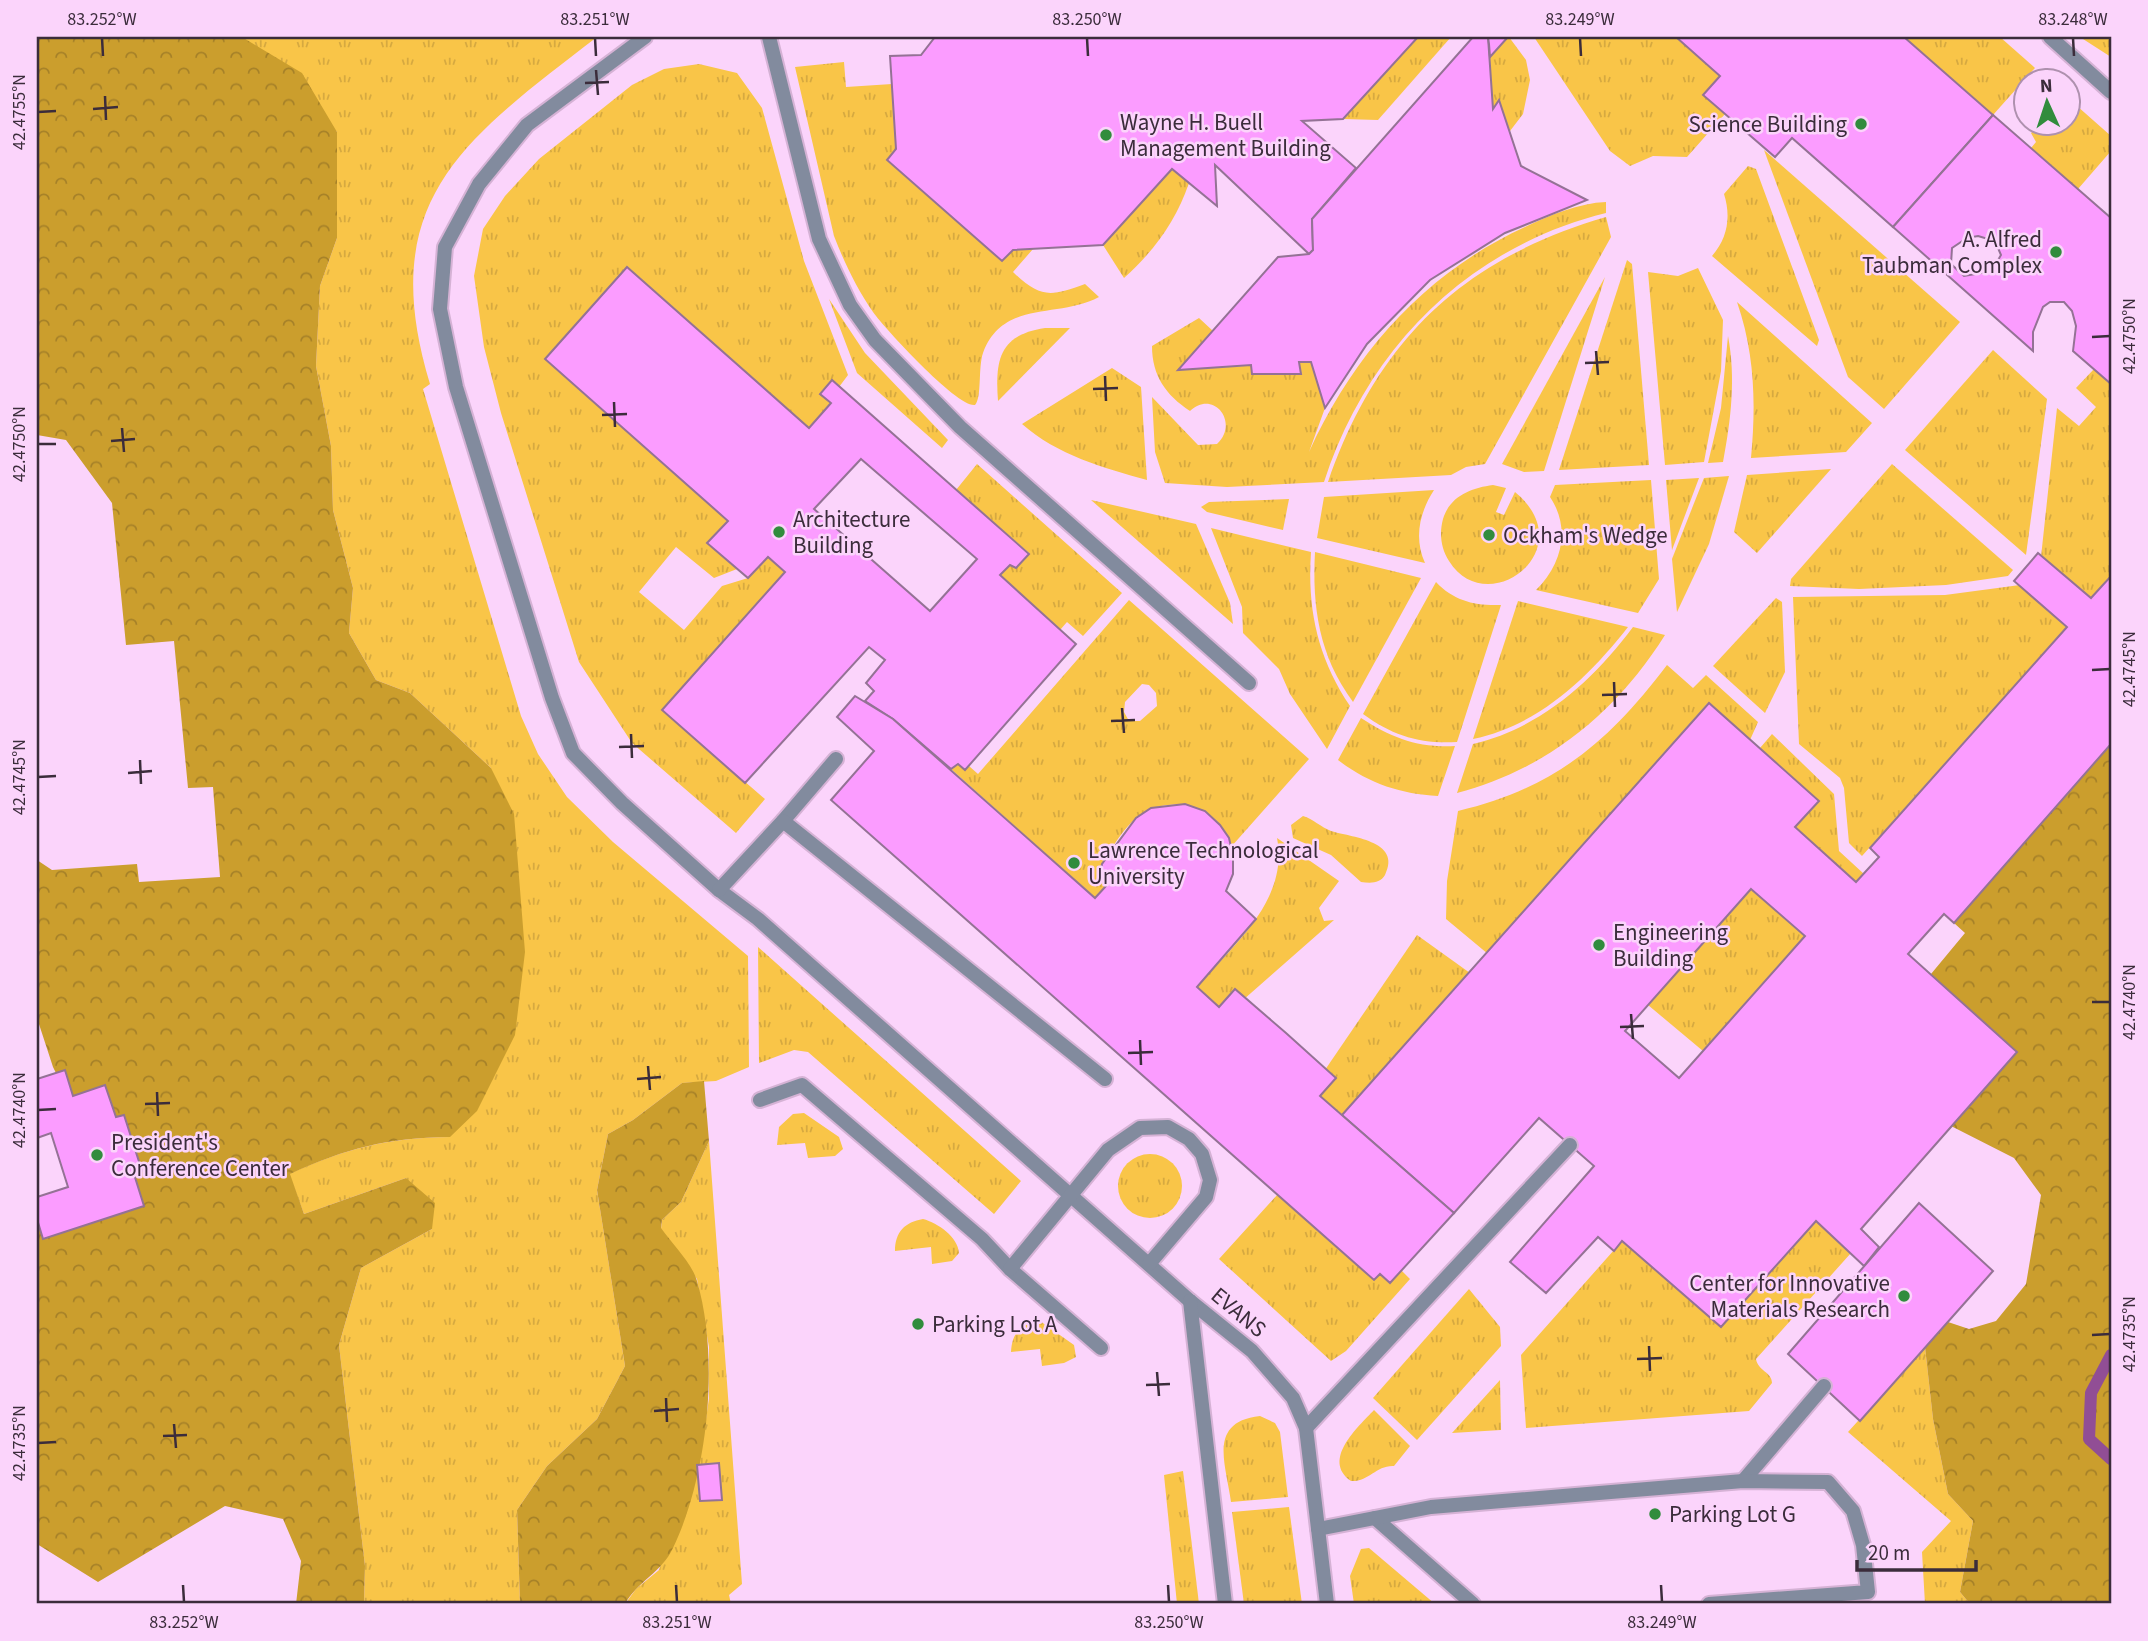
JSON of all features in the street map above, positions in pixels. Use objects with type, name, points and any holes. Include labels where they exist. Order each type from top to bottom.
[{"type":"street","points":[[645,37],[527,125],[478,184],[445,247],[440,309],[460,400],[552,698],[573,753],[622,803],[719,890],[758,919],[1190,1301]]},
{"type":"street","points":[[769,37],[819,239],[849,305],[875,340],[960,427],[1249,683]]},
{"type":"street","points":[[2050,37],[2111,92]]},
{"type":"street","points":[[719,890],[836,759]]},
{"type":"street","points":[[783,821],[1105,1079]]},
{"type":"street","points":[[760,1100],[802,1085],[982,1239],[1010,1269],[1101,1348]]},
{"type":"street","points":[[1010,1269],[1108,1150],[1140,1128],[1168,1127],[1189,1139],[1202,1154],[1210,1180],[1206,1197],[1149,1264]]},
{"type":"street","points":[[1306,1428],[1570,1145]]},
{"type":"street","name":"EVANS","points":[[1190,1301],[1252,1351],[1293,1398],[1306,1428],[1326,1604]]},
{"type":"street","name":"EVANS","points":[[1190,1301],[1225,1604]]},
{"type":"street","points":[[1743,1481],[1824,1386]]},
{"type":"street","points":[[1318,1529],[1431,1507],[1743,1481],[1828,1482],[1853,1511],[1863,1545],[1868,1592],[1709,1604]]},
{"type":"street","points":[[1375,1518],[1473,1604]]},
{"type":"green space","points":[[37,37],[242,37],[302,73],[337,132],[337,238],[320,286],[316,366],[331,446],[333,510],[353,588],[349,633],[376,680],[410,693],[491,768],[514,814],[525,952],[515,1035],[477,1111],[450,1137],[367,1146],[330,1157],[290,1174],[304,1214],[406,1178],[435,1203],[432,1229],[361,1268],[339,1345],[365,1566],[364,1604],[296,1604],[301,1561],[283,1519],[225,1506],[98,1582],[37,1544],[37,1219],[43,1239],[144,1206],[134,1174],[142,1171],[124,1115],[116,1117],[105,1085],[73,1096],[65,1070],[56,1073],[53,1067],[37,1018],[37,860],[52,870],[137,864],[139,882],[220,877],[213,787],[188,788],[174,641],[126,645],[112,503],[66,440],[37,435]]},
{"type":"green space","points":[[242,37],[597,37],[507,108],[471,143],[443,179],[423,220],[414,266],[416,320],[430,384],[423,389],[521,716],[538,754],[567,797],[613,842],[748,956],[749,1067],[716,1081],[682,1083],[633,1120],[608,1134],[597,1190],[625,1366],[597,1419],[547,1466],[517,1510],[520,1604],[364,1604],[365,1566],[339,1345],[361,1268],[432,1229],[406,1178],[304,1214],[289,1174],[330,1157],[368,1146],[450,1137],[491,768],[410,693],[376,680],[349,633],[353,588],[333,510],[331,446],[316,366],[320,286],[337,238],[337,132]]},
{"type":"green space","points":[[1418,37],[1451,37],[1378,120],[1343,119]]},
{"type":"green space","points":[[1488,37],[1509,37],[1526,60],[1530,80],[1523,114],[1510,131],[1499,101],[1493,109]]},
{"type":"green space","points":[[1534,37],[1676,37],[1720,76],[1725,114],[1687,157],[1653,156],[1630,166],[1610,151]]},
{"type":"green space","points":[[1904,37],[2000,37],[2033,66],[2011,66],[2011,95],[1993,115]]},
{"type":"green space","points":[[2111,37],[2111,57],[2083,39]]},
{"type":"green space","points":[[844,62],[846,87],[892,84],[896,149],[888,160],[1002,261],[1013,250],[1033,249],[1013,272],[1031,287],[1038,291],[1054,293],[1085,284],[1099,297],[1083,304],[1018,317],[1004,325],[992,336],[983,353],[975,405],[966,403],[938,381],[880,321],[856,285],[834,236],[795,67]]},
{"type":"green space","points":[[699,64],[737,73],[762,108],[804,261],[848,375],[839,387],[832,381],[820,393],[831,403],[809,428],[627,267],[545,359],[728,521],[708,543],[737,569],[714,578],[676,547],[639,592],[684,630],[722,586],[748,578],[768,557],[785,572],[662,710],[765,799],[736,833],[632,743],[579,662],[501,413],[484,347],[474,276],[483,229],[505,196],[539,159],[632,85],[664,69]]},
{"type":"green space","points":[[2082,110],[2111,136],[2111,151],[2078,189],[2031,148],[2036,142],[2033,136],[2082,136]]},
{"type":"green space","points":[[1764,150],[1960,322],[1884,409],[1848,377]]},
{"type":"green space","points":[[1748,166],[1756,169],[1819,340],[1817,346],[1712,256],[1722,242],[1727,226],[1724,194]]},
{"type":"green space","points":[[1172,169],[1189,183],[1184,197],[1163,235],[1124,278],[1103,245]]},
{"type":"green space","points":[[1606,202],[1606,213],[1556,229],[1510,251],[1467,278],[1429,310],[1396,347],[1367,389],[1343,434],[1324,482],[1227,487],[1165,483],[1155,452],[1152,397],[1198,445],[1217,444],[1226,426],[1225,418],[1215,406],[1199,405],[1190,411],[1167,391],[1155,367],[1152,346],[1199,318],[1213,331],[1179,370],[1311,362],[1325,408],[1309,452],[1327,416],[1371,349],[1425,292],[1455,268],[1525,227],[1565,210]]},
{"type":"green space","points":[[1606,217],[1611,237],[1485,464],[1466,467],[1451,475],[1328,482],[1348,432],[1372,387],[1400,347],[1431,312],[1468,282],[1509,256],[1555,235]]},
{"type":"green space","points":[[1627,260],[1632,264],[1649,465],[1559,470]]},
{"type":"green space","points":[[1698,268],[1723,320],[1721,371],[1704,462],[1665,465],[1648,272],[1678,276]]},
{"type":"green space","points":[[1605,277],[1544,471],[1524,472],[1502,464]]},
{"type":"green space","points":[[829,299],[865,353],[948,440],[942,448],[857,373]]},
{"type":"green space","points":[[1737,302],[1872,423],[1846,452],[1751,458],[1753,379]]},
{"type":"green space","points":[[1045,328],[1070,328],[998,401],[999,362],[1003,352],[1009,343],[1018,337]]},
{"type":"green space","points":[[1728,336],[1732,383],[1726,446],[1723,462],[1708,463],[1721,408]]},
{"type":"green space","points":[[1993,350],[2047,399],[2026,555],[1905,450]]},
{"type":"green space","points":[[1112,368],[1141,387],[1147,480],[1066,452],[1022,424]]},
{"type":"green space","points":[[2094,369],[2111,384],[2111,576],[2091,598],[2041,557],[2057,408],[2079,426],[2096,407],[2076,388]]},
{"type":"green space","points":[[977,464],[1122,593],[1083,636],[1067,622],[1060,630],[1000,575],[1010,565],[1016,568],[1029,553],[956,490]]},
{"type":"green space","points":[[1892,464],[2013,570],[2008,576],[1946,585],[1859,589],[1790,586],[1791,579]]},
{"type":"green space","points":[[1831,469],[1757,553],[1734,532],[1747,475]]},
{"type":"green space","points":[[1729,476],[1709,544],[1677,612],[1672,559],[1704,478]]},
{"type":"green space","points":[[1699,478],[1672,550],[1666,480]]},
{"type":"green space","points":[[1651,480],[1659,579],[1638,613],[1536,590],[1552,569],[1561,546],[1560,521],[1550,497],[1555,485]]},
{"type":"green space","points":[[1493,485],[1506,488],[1496,512],[1504,515],[1515,492],[1534,514],[1539,535],[1534,555],[1522,571],[1505,581],[1485,584],[1466,578],[1449,561],[1444,551],[1441,530],[1446,511],[1456,499],[1469,491]]},
{"type":"green space","points":[[1434,490],[1420,526],[1420,545],[1425,563],[1317,538],[1324,497]]},
{"type":"green space","points":[[1289,499],[1283,530],[1207,512],[1201,507],[1209,502]]},
{"type":"green space","points":[[1091,500],[1196,524],[1230,603],[1233,624]]},
{"type":"green space","points":[[1211,528],[1311,552],[1311,594],[1317,633],[1330,670],[1350,706],[1327,749],[1290,694],[1279,669],[1243,633],[1242,607]]},
{"type":"green space","points":[[1315,552],[1421,578],[1353,702],[1332,667],[1320,630],[1315,592]]},
{"type":"green space","points":[[1436,582],[1450,594],[1465,601],[1501,605],[1457,742],[1431,742],[1407,737],[1385,728],[1363,714]]},
{"type":"green space","points":[[2020,585],[2067,627],[1862,856],[1849,843],[1844,788],[1840,778],[1799,744],[1793,597],[1945,595]]},
{"type":"green space","points":[[1776,598],[1782,602],[1785,672],[1765,713],[1713,666]]},
{"type":"green space","points":[[1129,600],[1309,759],[1231,847],[1217,821],[1193,807],[1165,805],[1139,816],[1123,832],[1102,864],[1100,873],[1106,886],[1095,898],[951,769],[958,764],[965,770],[969,766],[978,774]],"holes":[[[1142,684],[1149,685],[1156,693],[1157,706],[1140,721],[1129,721],[1124,712],[1125,702]]]},
{"type":"green space","points":[[1518,601],[1628,627],[1596,664],[1560,697],[1519,723],[1473,739]]},
{"type":"green space","points":[[1633,627],[1665,635],[1646,663],[1601,713],[1576,735],[1520,770],[1457,793],[1473,744],[1520,727],[1563,700],[1600,666]]},
{"type":"green space","points":[[1667,665],[1693,688],[1706,675],[1758,722],[1750,740],[1708,703],[1488,954],[1446,919],[1447,881],[1458,811],[1523,789],[1576,759],[1623,717]]},
{"type":"green space","points":[[1361,718],[1406,740],[1429,745],[1455,746],[1438,796],[1385,786],[1338,760]]},
{"type":"green space","points":[[1772,734],[1834,794],[1839,851],[1864,874],[1856,882],[1795,827],[1818,801],[1760,748]]},
{"type":"green space","points":[[2111,744],[2111,1599],[2105,1604],[1970,1604],[1960,1592],[1973,1521],[1948,1494],[1933,1419],[1925,1347],[1948,1322],[1969,1329],[1996,1321],[2026,1284],[2041,1195],[2014,1158],[1951,1126],[2016,1052],[1931,974],[1965,933],[1954,923]]},
{"type":"green space","points":[[1303,816],[1331,831],[1361,838],[1381,847],[1387,854],[1389,863],[1383,878],[1374,882],[1361,882],[1331,855],[1293,838],[1291,825]]},
{"type":"green space","points":[[1277,838],[1339,881],[1319,908],[1324,921],[1334,920],[1226,1015],[1197,987],[1242,937],[1267,901],[1279,860]]},
{"type":"green space","points":[[1751,889],[1805,936],[1703,1051],[1648,1005]]},
{"type":"green space","points":[[1417,935],[1470,973],[1342,1115],[1312,1089]]},
{"type":"green space","points":[[758,947],[1021,1181],[994,1214],[808,1052],[794,1050],[759,1063]]},
{"type":"green space","points":[[704,1081],[709,1141],[681,1202],[662,1220],[661,1228],[686,1261],[697,1281],[708,1345],[707,1416],[695,1486],[685,1519],[668,1556],[625,1604],[520,1604],[517,1510],[547,1466],[597,1419],[625,1366],[597,1190],[608,1134],[633,1120],[682,1083]]},
{"type":"green space","points":[[804,1113],[839,1137],[843,1149],[835,1156],[808,1158],[805,1143],[777,1145],[779,1127],[793,1114]]},
{"type":"green space","points":[[709,1141],[742,1584],[729,1595],[731,1604],[625,1604],[636,1589],[659,1570],[703,1440],[709,1398],[709,1347],[697,1279],[661,1229],[662,1220],[681,1202]]},
{"type":"green space","points":[[1144,1154],[1156,1154],[1173,1163],[1180,1174],[1180,1198],[1173,1209],[1156,1218],[1144,1218],[1132,1213],[1123,1204],[1118,1192],[1118,1180],[1123,1168],[1132,1159]]},
{"type":"green space","points":[[1278,1194],[1374,1279],[1380,1274],[1401,1270],[1410,1279],[1346,1351],[1331,1361],[1219,1259]]},
{"type":"green space","points":[[923,1219],[941,1227],[951,1236],[959,1253],[952,1261],[932,1264],[931,1247],[895,1251],[902,1229]]},
{"type":"green space","points":[[1816,1221],[1851,1253],[1756,1359],[1759,1366],[1770,1376],[1772,1383],[1749,1411],[1526,1428],[1521,1355],[1622,1241]]},
{"type":"green space","points":[[1469,1289],[1500,1327],[1501,1346],[1417,1440],[1373,1398]]},
{"type":"green space","points":[[1040,1321],[1074,1345],[1076,1357],[1064,1363],[1042,1366],[1040,1349],[1011,1352],[1013,1339],[1019,1330]]},
{"type":"green space","points":[[1925,1347],[1933,1419],[1948,1494],[1973,1521],[1960,1592],[1970,1604],[1925,1604],[1922,1552],[1951,1521],[1848,1432]]},
{"type":"green space","points":[[1500,1380],[1501,1430],[1452,1433]]},
{"type":"green space","points":[[1374,1410],[1410,1446],[1394,1466],[1351,1481],[1343,1473],[1341,1454],[1352,1434]]},
{"type":"green space","points":[[1260,1416],[1275,1423],[1280,1432],[1288,1497],[1231,1502],[1224,1460],[1226,1436],[1232,1427],[1243,1420]]},
{"type":"green space","points":[[1183,1471],[1199,1604],[1177,1604],[1164,1475]]},
{"type":"green space","points":[[1289,1507],[1302,1604],[1244,1604],[1232,1512]]},
{"type":"green space","points":[[1369,1548],[1435,1604],[1354,1604],[1350,1576],[1361,1549]]},
{"type":"building","name":"Wayne H. Buell Management Building","points":[[935,37],[1418,37],[1343,119],[1302,121],[1356,168],[1312,219],[1313,250],[1309,254],[1215,165],[1217,206],[1172,169],[1103,245],[1013,250],[1002,261],[887,160],[896,149],[890,56],[921,55]]},
{"type":"building","points":[[1473,37],[1488,37],[1493,109],[1499,100],[1521,166],[1587,200],[1505,233],[1430,280],[1367,344],[1325,408],[1311,362],[1299,362],[1301,374],[1252,374],[1251,365],[1178,370],[1278,257],[1309,254],[1313,250],[1312,219]]},
{"type":"building","points":[[1488,37],[1508,37],[1490,57],[1489,44]]},
{"type":"building","name":"Science Building","points":[[1676,37],[1904,37],[1993,115],[1893,227],[1792,138],[1775,157],[1703,95],[1720,76]]},
{"type":"building","name":"A. Alfred Taubman Complex","points":[[1993,115],[2011,131],[2011,136],[2017,136],[2111,218],[2111,384],[2073,351],[2076,326],[2072,311],[2064,302],[2050,302],[2043,307],[2033,332],[2033,351],[1893,227]],"holes":[[[1978,236],[1995,241],[2001,255],[1994,267],[1987,272],[1964,276],[1951,264],[1952,248],[1967,238]]]},
{"type":"building","name":"Architecture Building","points":[[627,267],[809,428],[831,403],[820,394],[832,380],[1029,554],[1016,568],[1010,565],[1000,575],[1076,644],[965,770],[958,764],[951,769],[893,719],[865,701],[874,691],[866,683],[885,660],[869,647],[745,783],[662,710],[785,572],[768,557],[748,578],[707,543],[728,521],[545,359]],"holes":[[[861,459],[977,559],[930,611],[814,509]]]},
{"type":"building","name":"Engineering Building","points":[[2038,553],[2091,598],[2111,576],[2111,744],[1954,923],[1944,914],[1908,954],[2017,1052],[1861,1229],[1879,1247],[1864,1266],[1816,1221],[1721,1327],[1622,1241],[1614,1251],[1598,1237],[1546,1293],[1510,1262],[1594,1166],[1539,1118],[1454,1213],[1342,1115],[1709,703],[1819,801],[1795,827],[1856,882],[1879,857],[1870,848],[2067,627],[2014,581]],"holes":[[[1751,889],[1805,936],[1679,1078],[1625,1031]]]},
{"type":"building","points":[[855,696],[893,719],[1095,898],[1106,886],[1100,873],[1102,864],[1136,818],[1151,808],[1185,804],[1205,811],[1220,825],[1229,838],[1233,856],[1233,874],[1226,891],[1256,919],[1197,987],[1219,1007],[1235,989],[1286,1033],[1336,1078],[1320,1096],[1454,1213],[1390,1283],[1380,1274],[1374,1280],[831,800],[874,751],[837,717]]},
{"type":"building","name":"President's Conference Center","points":[[65,1070],[73,1096],[105,1085],[116,1117],[124,1115],[142,1171],[134,1174],[144,1206],[43,1239],[37,1219],[37,1197],[68,1187],[51,1133],[37,1138],[37,1079]]},
{"type":"building","name":"Center for Innovative Materials Research","points":[[1919,1203],[1993,1271],[1860,1421],[1788,1354]]},
{"type":"building","points":[[719,1463],[722,1500],[700,1501],[697,1465]]},
{"type":"waterway","points":[[2111,1355],[2091,1393],[2089,1439],[2111,1459]]},
{"type":"place","name":"Science Building","points":[[1861,124]]},
{"type":"place","name":"Wayne H. Buell Management Building","points":[[1106,135]]},
{"type":"place","name":"A. Alfred Taubman Complex","points":[[2056,252]]},
{"type":"place","name":"Architecture Building","points":[[779,532]]},
{"type":"place","name":"Ockham's Wedge","points":[[1489,535]]},
{"type":"place","name":"Lawrence Technological University","points":[[1074,863]]},
{"type":"place","name":"Engineering Building","points":[[1599,945]]},
{"type":"place","name":"President's Conference Center","points":[[97,1155]]},
{"type":"place","name":"Center for Innovative Materials Research","points":[[1904,1296]]},
{"type":"place","name":"Parking Lot A","points":[[918,1324]]},
{"type":"place","name":"Parking Lot G","points":[[1655,1514]]}]
